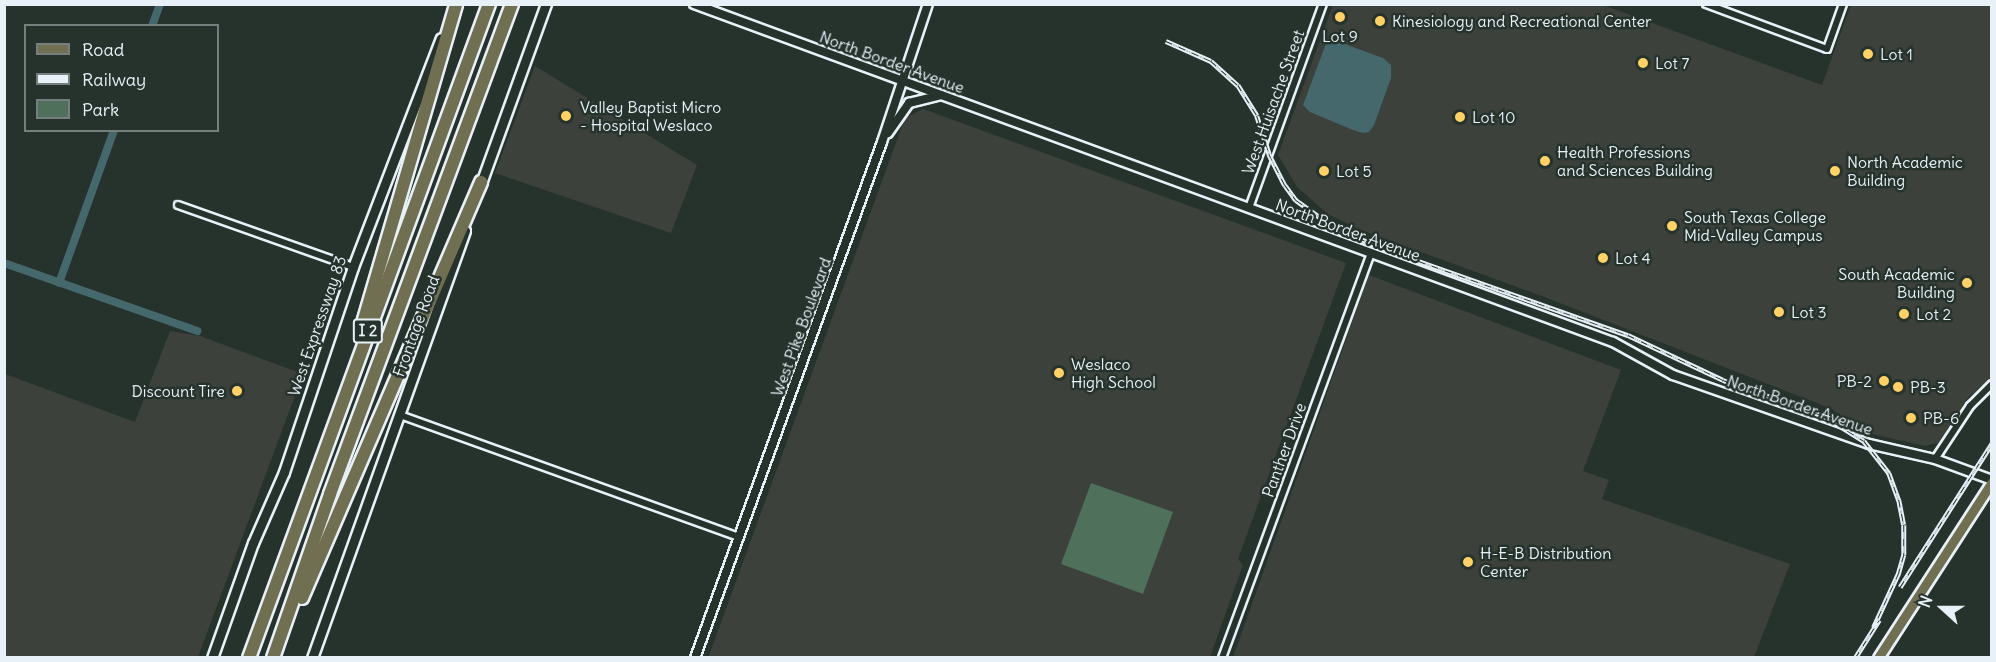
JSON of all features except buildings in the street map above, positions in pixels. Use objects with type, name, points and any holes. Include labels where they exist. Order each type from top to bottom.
[{"type":"highway","points":[[336,417],[455,4]]},
{"type":"highway","name":"I 2","points":[[249,657],[489,4]]},
{"type":"highway","name":"I 2","points":[[275,657],[334,483],[512,4]]},
{"type":"highway","points":[[275,657],[482,182]]},
{"type":"main road","name":"West Expressway 83","points":[[212,657],[253,543],[284,472],[353,267],[455,4]]},
{"type":"main road","name":"Frontage Road","points":[[312,657],[546,4]]},
{"type":"main road","points":[[1878,657],[1992,481]]},
{"type":"street","name":"West Pike Boulevard","points":[[695,657],[882,142],[928,4]]},
{"type":"street","name":"West Huisache Street","points":[[1249,208],[1323,4]]},
{"type":"street","points":[[1706,4],[1827,49],[1843,4]]},
{"type":"street","name":"North Border Avenue","points":[[695,5],[1613,342],[1673,375],[1869,444],[1935,459],[1992,481]]},
{"type":"street","points":[[882,142],[909,103],[942,94]]},
{"type":"street","points":[[178,205],[353,267]]},
{"type":"street","name":"Panther Drive","points":[[1222,657],[1371,253]]},
{"type":"street","points":[[1935,459],[1970,405],[1992,384]]},
{"type":"street","points":[[400,415],[738,537]]},
{"type":"shaded area","name":"South Texas College Mid-Valley Campus","points":[[1333,5],[1603,5],[1822,85],[1851,5],[1991,5],[1991,377],[1967,399],[1938,443],[1925,446],[1880,436],[1857,429],[1832,409],[1547,298],[1358,229],[1328,214],[1297,187],[1278,155]]},
{"type":"shaded area","name":"Valley Baptist Micro - Hospital Weslaco","points":[[535,66],[697,165],[671,233],[495,173]]},
{"type":"shaded area","name":"Weslaco High School","points":[[923,109],[1346,263],[1238,559],[1243,565],[1210,657],[708,658],[905,118]]},
{"type":"shaded area","points":[[1369,275],[1621,370],[1583,471],[1609,480],[1602,499],[1790,564],[1754,657],[1233,657]]},
{"type":"shaded area","points":[[170,331],[200,336],[303,374],[198,657],[5,657],[5,374],[135,422]]},
{"type":"green space","points":[[1091,483],[1173,512],[1143,594],[1061,564]]},
{"type":"water","points":[[1328,38],[1383,58],[1391,65],[1391,78],[1374,125],[1369,132],[1353,130],[1310,112],[1303,105]]},
{"type":"waterway","points":[[153,24],[160,4]]},
{"type":"waterway","points":[[59,283],[113,132]]},
{"type":"waterway","points":[[4,263],[197,331]]},
{"type":"railway","points":[[1166,41],[1211,61],[1238,85],[1257,116],[1269,154],[1285,185],[1296,200],[1332,226],[1379,247],[1628,335],[1723,380],[1824,416],[1864,441],[1889,473],[1899,500],[1904,525],[1904,555],[1899,573],[1874,627]]},
{"type":"railway","points":[[1900,587],[1992,443]]},
{"type":"railway","points":[[1855,658],[1879,620]]},
{"type":"place","name":"Lot 9","points":[[1340,17]]},
{"type":"place","name":"Kinesiology and Recreational Center","points":[[1380,21]]},
{"type":"place","name":"Lot 1","points":[[1868,54]]},
{"type":"place","name":"Lot 7","points":[[1643,63]]},
{"type":"place","name":"Valley Baptist Micro - Hospital Weslaco","points":[[566,116]]},
{"type":"place","name":"Lot 10","points":[[1460,117]]},
{"type":"place","name":"Health Professions and Sciences Building","points":[[1545,161]]},
{"type":"place","name":"Lot 5","points":[[1324,171]]},
{"type":"place","name":"North Academic Building","points":[[1835,171]]},
{"type":"place","name":"South Texas College Mid-Valley Campus","points":[[1672,226]]},
{"type":"place","name":"Lot 4","points":[[1603,258]]},
{"type":"place","name":"South Academic Building","points":[[1967,283]]},
{"type":"place","name":"Lot 3","points":[[1779,312]]},
{"type":"place","name":"Lot 2","points":[[1904,314]]},
{"type":"place","name":"Weslaco High School","points":[[1059,373]]},
{"type":"place","name":"PB-2","points":[[1884,381]]},
{"type":"place","name":"PB-3","points":[[1898,387]]},
{"type":"place","name":"Discount Tire","points":[[237,391]]},
{"type":"place","name":"PB-6","points":[[1911,418]]},
{"type":"place","name":"H-E-B Distribution Center","points":[[1468,562]]}]
